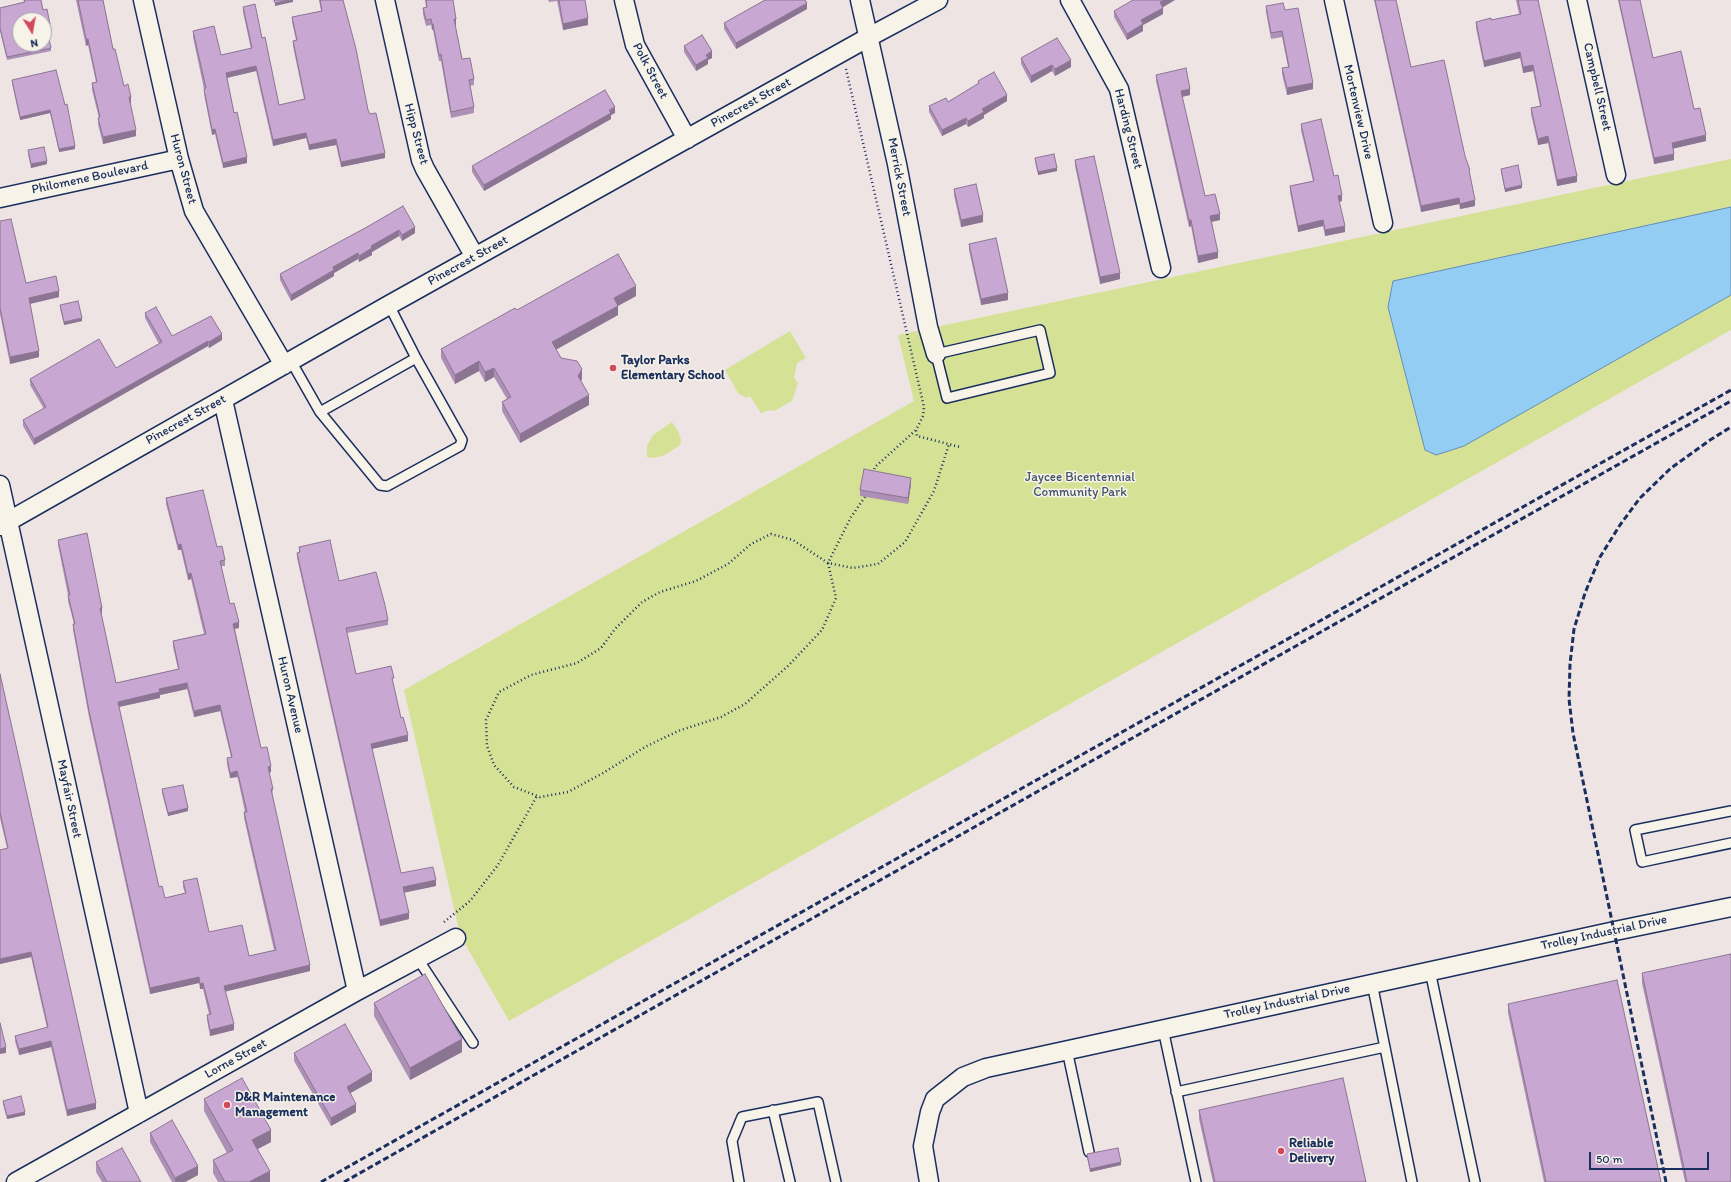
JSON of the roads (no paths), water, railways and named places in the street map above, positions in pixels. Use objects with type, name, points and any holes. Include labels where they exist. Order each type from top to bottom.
[{"type":"street","name":"Huron Street","points":[[143,0],[179,159],[194,211],[287,363]]},
{"type":"street","name":"Hipp Street","points":[[386,0],[425,169],[475,257]]},
{"type":"street","name":"Polk Street","points":[[624,0],[635,44],[687,139]]},
{"type":"street","name":"Merrick Street","points":[[860,0],[897,164],[928,327],[936,354]]},
{"type":"street","name":"Pinecrest Street","points":[[4,523],[389,305],[841,52],[938,0]]},
{"type":"street","name":"Harding Street","points":[[1070,0],[1114,78],[1123,100],[1161,268]]},
{"type":"street","name":"Mortenview Drive","points":[[1334,0],[1383,223]]},
{"type":"street","name":"Campbell Street","points":[[1577,0],[1616,175]]},
{"type":"street","name":"Philomene Boulevard","points":[[0,198],[179,159]]},
{"type":"street","name":"Huron Avenue","points":[[223,400],[357,991]]},
{"type":"street","name":"Mayfair Street","points":[[0,485],[4,523],[139,1113]]},
{"type":"street","name":"Trolley Industrial Drive","points":[[929,1182],[922,1146],[930,1112],[935,1099],[962,1077],[986,1068],[1372,983],[1731,907]]},
{"type":"street","name":"Lorne Street","points":[[16,1182],[357,991],[456,938]]},
{"type":"lane","points":[[287,363],[320,412],[380,485],[387,486],[460,446],[462,440],[416,358],[389,305]]},
{"type":"lane","points":[[1040,330],[1050,373],[947,398],[936,354],[1040,330]]},
{"type":"lane","points":[[320,412],[416,358]]},
{"type":"lane","points":[[1731,811],[1635,830],[1642,862],[1731,843]]},
{"type":"lane","points":[[418,959],[473,1043]]},
{"type":"lane","points":[[1430,971],[1475,1182]]},
{"type":"lane","points":[[1372,983],[1412,1182]]},
{"type":"lane","points":[[1163,1029],[1196,1182]]},
{"type":"lane","points":[[1176,1092],[1385,1047]]},
{"type":"lane","points":[[1067,1050],[1089,1152]]},
{"type":"lane","points":[[740,1182],[732,1141],[742,1117],[818,1102],[836,1182]]},
{"type":"lane","points":[[773,1110],[790,1182]]},
{"type":"water","points":[[1731,207],[1731,295],[1464,446],[1436,455],[1425,450],[1388,307],[1393,281]]},
{"type":"railway","points":[[321,1182],[1731,390]]},
{"type":"railway","points":[[344,1182],[1731,401]]},
{"type":"railway","points":[[1666,1182],[1573,733],[1569,699],[1570,664],[1574,629],[1585,593],[1600,557],[1620,525],[1640,498],[1671,468],[1731,427]]},
{"type":"place","name":"Taylor Parks Elementary School","points":[[613,368]]},
{"type":"place","name":"D&R Maintenance Management","points":[[227,1105]]},
{"type":"place","name":"Reliable Delivery","points":[[1281,1151]]},
{"type":"park label","name":"Jaycee Bicentennial Community Park","points":[[1080,486]]}]
